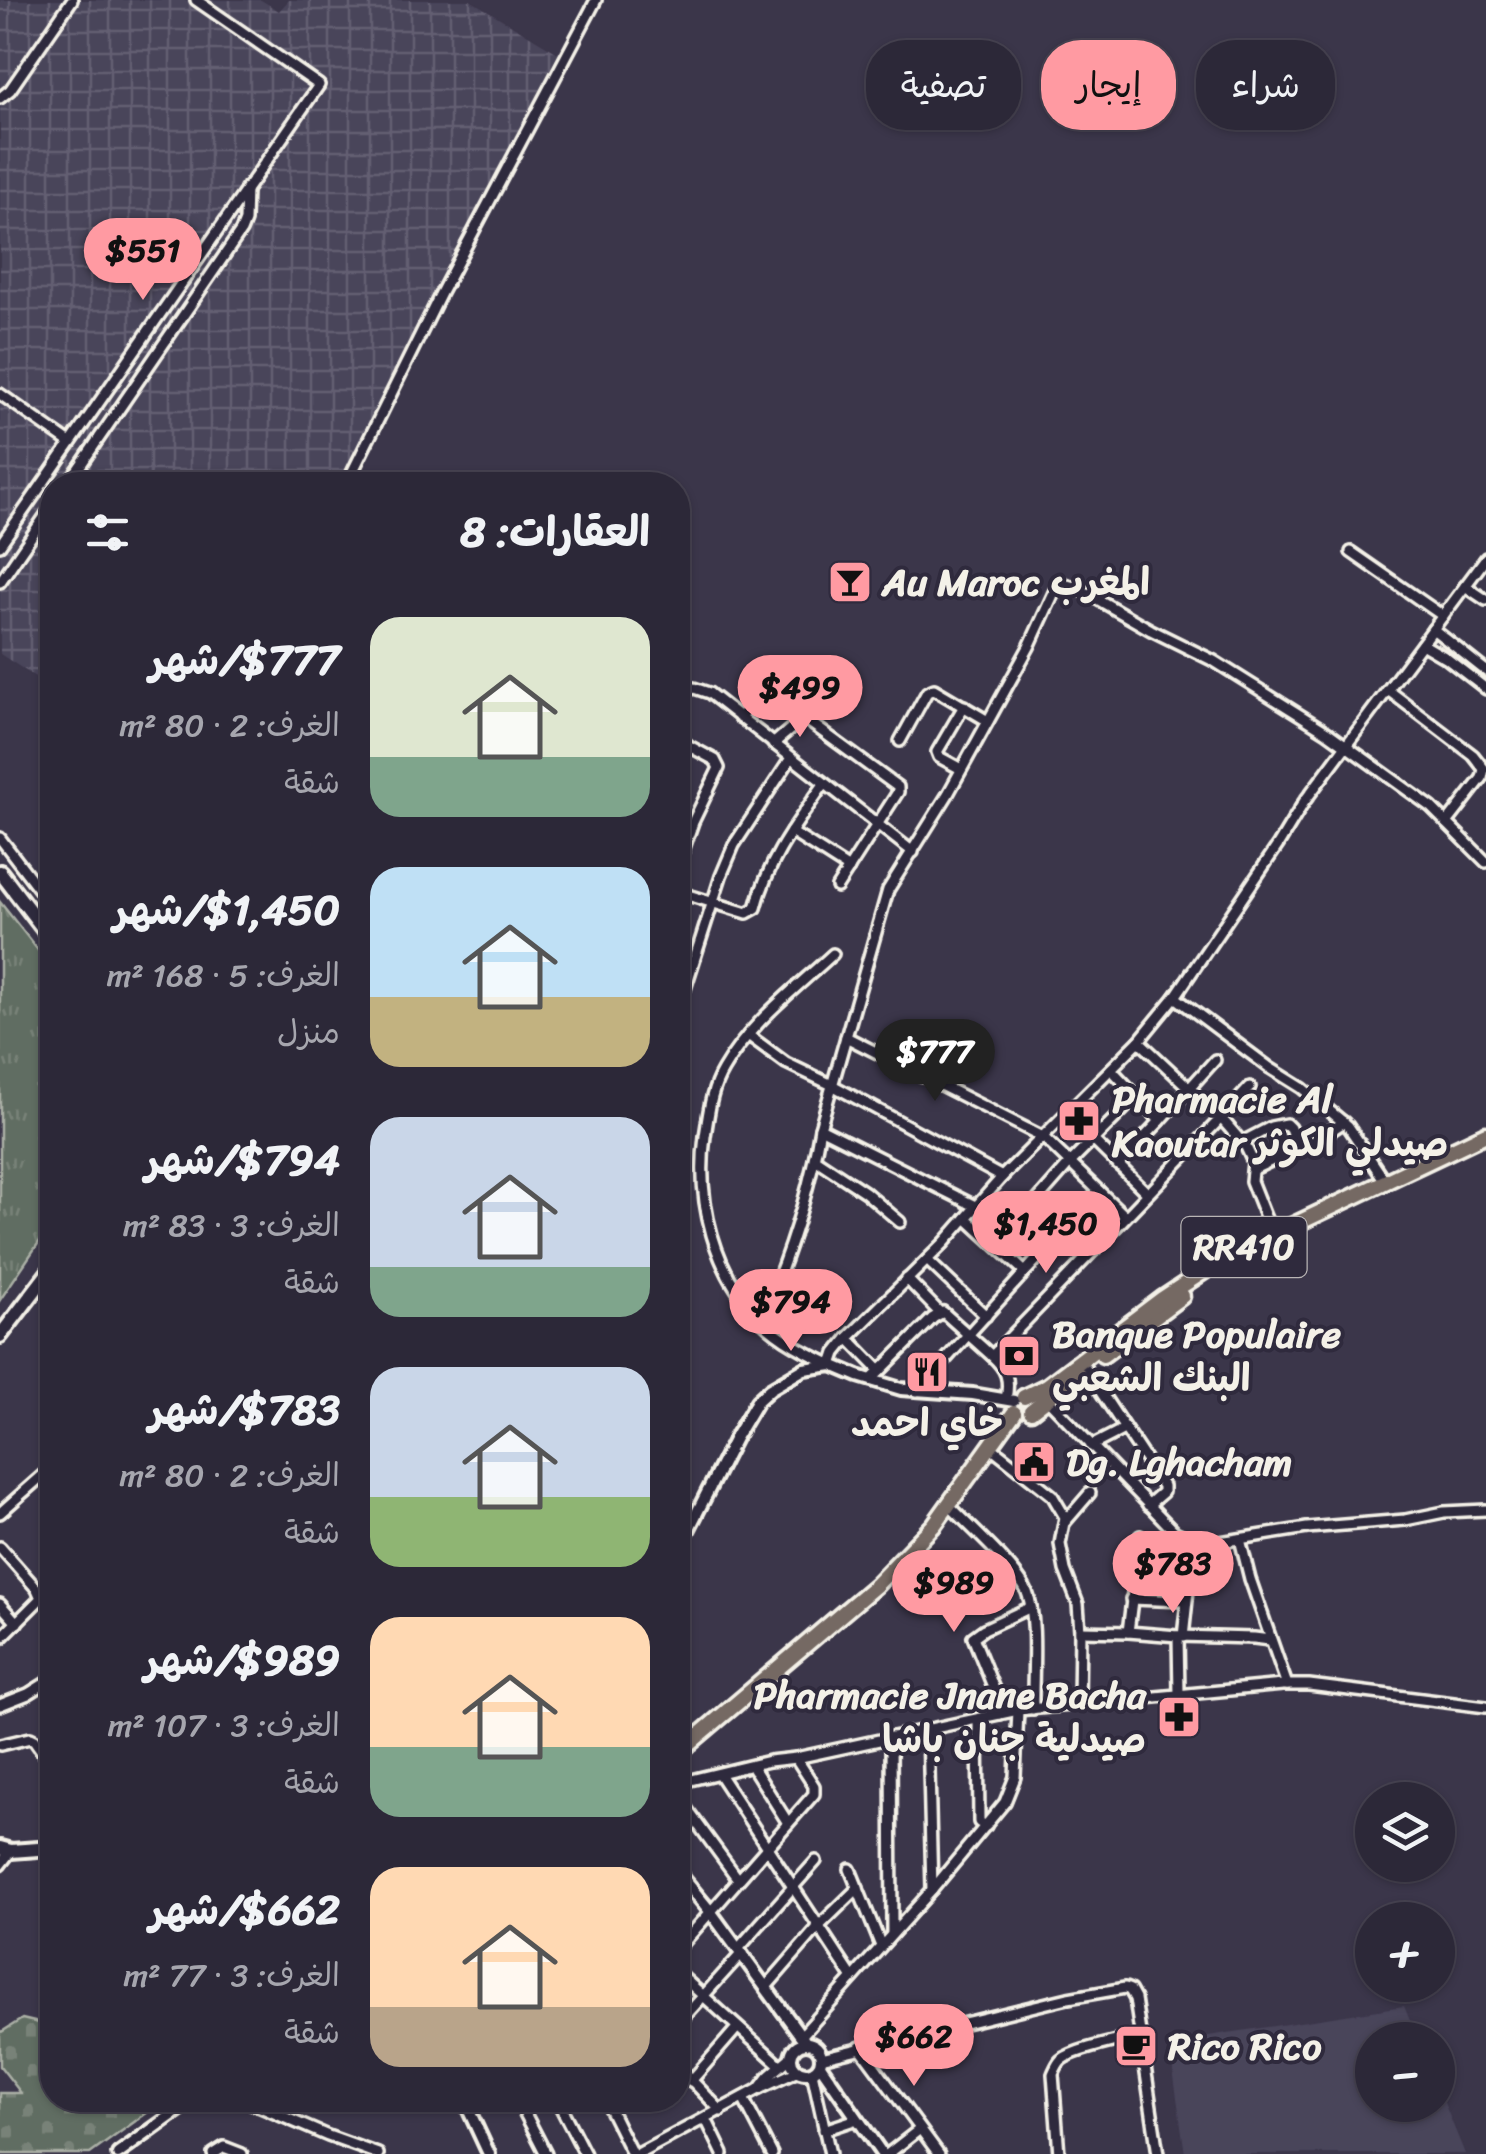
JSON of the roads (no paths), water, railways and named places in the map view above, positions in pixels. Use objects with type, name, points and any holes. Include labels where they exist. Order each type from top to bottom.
[{"type":"highway","name":"RR410","points":[[690,1737],[876,1584],[934,1526],[991,1447],[1015,1402],[1047,1386],[1197,1274],[1272,1234],[1486,1134]]},
{"type":"highway","name":"RR410","points":[[1015,1402],[1022,1417],[1032,1411],[1202,1281],[1229,1265],[1486,1144]]},
{"type":"main road","points":[[0,872],[40,924]]},
{"type":"main road","points":[[0,1336],[40,1284]]},
{"type":"main road","points":[[5,1849],[40,1848]]},
{"type":"street","points":[[0,98],[10,90],[72,0]]},
{"type":"street","points":[[50,472],[319,84],[196,0]]},
{"type":"street","points":[[352,472],[441,293],[596,0]]},
{"type":"street","points":[[76,472],[241,230],[246,188]]},
{"type":"street","points":[[0,394],[70,443]]},
{"type":"street","points":[[0,545],[40,487]]},
{"type":"street","points":[[0,582],[40,524]]},
{"type":"street","points":[[1351,552],[1443,616]]},
{"type":"street","points":[[832,1365],[848,1338],[1138,1041],[1175,997],[1304,802],[1486,558]]},
{"type":"street","points":[[761,1320],[791,1243],[885,898],[1029,648],[1057,586],[1078,588],[1214,661],[1327,732],[1406,788],[1485,858]]},
{"type":"street","points":[[1465,586],[1486,600]]},
{"type":"street","points":[[1433,629],[1486,671]]},
{"type":"street","points":[[1422,644],[1486,690]]},
{"type":"street","points":[[739,717],[795,668],[816,666],[833,680],[835,691],[774,744]]},
{"type":"street","points":[[690,689],[704,691],[912,852]]},
{"type":"street","points":[[900,740],[928,692],[934,689],[988,721]]},
{"type":"street","points":[[1388,690],[1473,754],[1484,768],[1482,778],[1447,824]]},
{"type":"street","points":[[961,770],[939,758],[937,752],[964,706]]},
{"type":"street","points":[[804,718],[898,787],[836,887]]},
{"type":"street","points":[[690,746],[715,760],[719,768],[690,830]]},
{"type":"street","points":[[690,973],[734,845],[791,758]]},
{"type":"street","points":[[690,895],[747,913],[754,910],[770,865],[824,784]]},
{"type":"street","points":[[791,832],[848,868]]},
{"type":"street","points":[[0,838],[40,890]]},
{"type":"street","points":[[833,954],[778,1001],[722,1071],[713,1090],[701,1163],[707,1214],[722,1266],[761,1320],[796,1346],[832,1365],[917,1390],[1015,1402],[1007,1374],[992,1356],[906,1279]]},
{"type":"street","points":[[1175,997],[1344,1122],[1386,1181]]},
{"type":"street","points":[[748,1035],[786,1064],[1002,1177]]},
{"type":"street","points":[[846,1037],[1043,1136],[1125,1216]]},
{"type":"street","points":[[1138,1041],[1242,1142],[1253,1162],[1251,1182],[1272,1234]]},
{"type":"street","points":[[1118,1165],[1215,1060]]},
{"type":"street","points":[[1111,1069],[1160,1120]]},
{"type":"street","points":[[992,1356],[1250,1088]]},
{"type":"street","points":[[996,1246],[1138,1096]]},
{"type":"street","points":[[1254,1168],[1298,1149],[1344,1122]]},
{"type":"street","points":[[1242,1142],[1286,1124],[1298,1149]]},
{"type":"street","points":[[820,1128],[976,1206]]},
{"type":"street","points":[[1093,1140],[1147,1193]]},
{"type":"street","points":[[815,1159],[865,1192],[900,1222]]},
{"type":"street","points":[[917,1390],[1099,1191]]},
{"type":"street","points":[[966,1218],[1024,1272]]},
{"type":"street","points":[[927,1260],[986,1316]]},
{"type":"street","points":[[875,1376],[940,1313]]},
{"type":"street","points":[[848,1338],[875,1376]]},
{"type":"street","points":[[690,1527],[756,1401],[804,1370],[832,1365]]},
{"type":"street","points":[[1085,1368],[1163,1486],[1163,1492],[1148,1505]]},
{"type":"street","points":[[1048,1400],[1176,1532],[1197,1542],[1486,1510]]},
{"type":"street","points":[[1091,1446],[1124,1429]]},
{"type":"street","points":[[991,1447],[1052,1495],[1065,1522]]},
{"type":"street","points":[[0,1514],[40,1478]]},
{"type":"street","points":[[1079,1704],[1078,1604],[1065,1570],[1060,1534],[1065,1522],[1090,1494]]},
{"type":"street","points":[[949,1505],[1026,1591],[1031,1606],[1033,1709]]},
{"type":"street","points":[[1128,1632],[1140,1536]]},
{"type":"street","points":[[1240,1539],[1287,1684]]},
{"type":"street","points":[[0,1547],[40,1594],[37,1604],[0,1639]]},
{"type":"street","points":[[1179,1694],[1180,1637],[1190,1572]]},
{"type":"street","points":[[1131,1600],[1185,1601]]},
{"type":"street","points":[[0,1604],[17,1623]]},
{"type":"street","points":[[1000,1714],[973,1637],[1031,1606]]},
{"type":"street","points":[[1080,1631],[1270,1640]]},
{"type":"street","points":[[690,1780],[1018,1710],[1287,1684],[1486,1707]]},
{"type":"street","points":[[0,1705],[40,1686]]},
{"type":"street","points":[[759,2089],[791,2057],[852,1977],[1006,1802],[1016,1777],[1018,1710]]},
{"type":"street","points":[[978,1719],[979,1822],[986,1826]]},
{"type":"street","points":[[928,1730],[932,1890]]},
{"type":"street","points":[[0,1744],[30,1738],[40,1748]]},
{"type":"street","points":[[891,1738],[892,1934]]},
{"type":"street","points":[[690,1935],[815,1792],[796,1758]]},
{"type":"street","points":[[752,1766],[788,1823]]},
{"type":"street","points":[[718,1774],[852,1977]]},
{"type":"street","points":[[690,1813],[738,1879]]},
{"type":"street","points":[[0,1864],[5,1849]]},
{"type":"street","points":[[690,2010],[816,1861]]},
{"type":"street","points":[[850,1869],[880,1946]]},
{"type":"street","points":[[690,1887],[804,2039],[817,2047],[824,2130],[830,2154]]},
{"type":"street","points":[[766,1986],[858,1888]]},
{"type":"street","points":[[690,1984],[780,2065]]},
{"type":"street","points":[[611,2112],[635,2154],[759,2089],[860,2048],[1125,1988],[1135,1999],[1158,2154]]},
{"type":"street","points":[[720,2111],[691,2081],[737,2028]]},
{"type":"street","points":[[1059,2154],[1053,2074],[1057,2065],[1079,2052],[1141,2035]]},
{"type":"street","points":[[860,2048],[939,2154]]},
{"type":"street","points":[[791,2057],[798,2072]]},
{"type":"street","points":[[818,2065],[885,2154],[920,2130]]},
{"type":"street","points":[[743,2098],[772,2154]]},
{"type":"street","points":[[118,2154],[176,2112]]},
{"type":"street","points":[[272,2112],[378,2154]]},
{"type":"street","points":[[469,2112],[488,2154]]},
{"type":"street","points":[[524,2112],[546,2154]]},
{"type":"street","points":[[563,2112],[585,2154]]},
{"type":"street","points":[[706,2118],[723,2154]]},
{"type":"street","points":[[824,2130],[858,2119]]},
{"type":"street","points":[[213,2154],[224,2147],[242,2154]]},
{"type":"place","name":"Au Maroc المغرب","points":[[850,582]]},
{"type":"place","name":"Pharmacie Al Kaoutar صيدلي الكوثر","points":[[1079,1121]]},
{"type":"place","name":"Banque Populaire البنك الشعبي","points":[[1019,1356]]},
{"type":"place","name":"خاي احمد","points":[[927,1372]]},
{"type":"place","name":"Dg. Lghacham","points":[[1034,1462]]},
{"type":"place","name":"Pharmacie Jnane Bacha صيدلية جنان باشا","points":[[1179,1717]]},
{"type":"place","name":"Rico Rico","points":[[1136,2046]]}]
